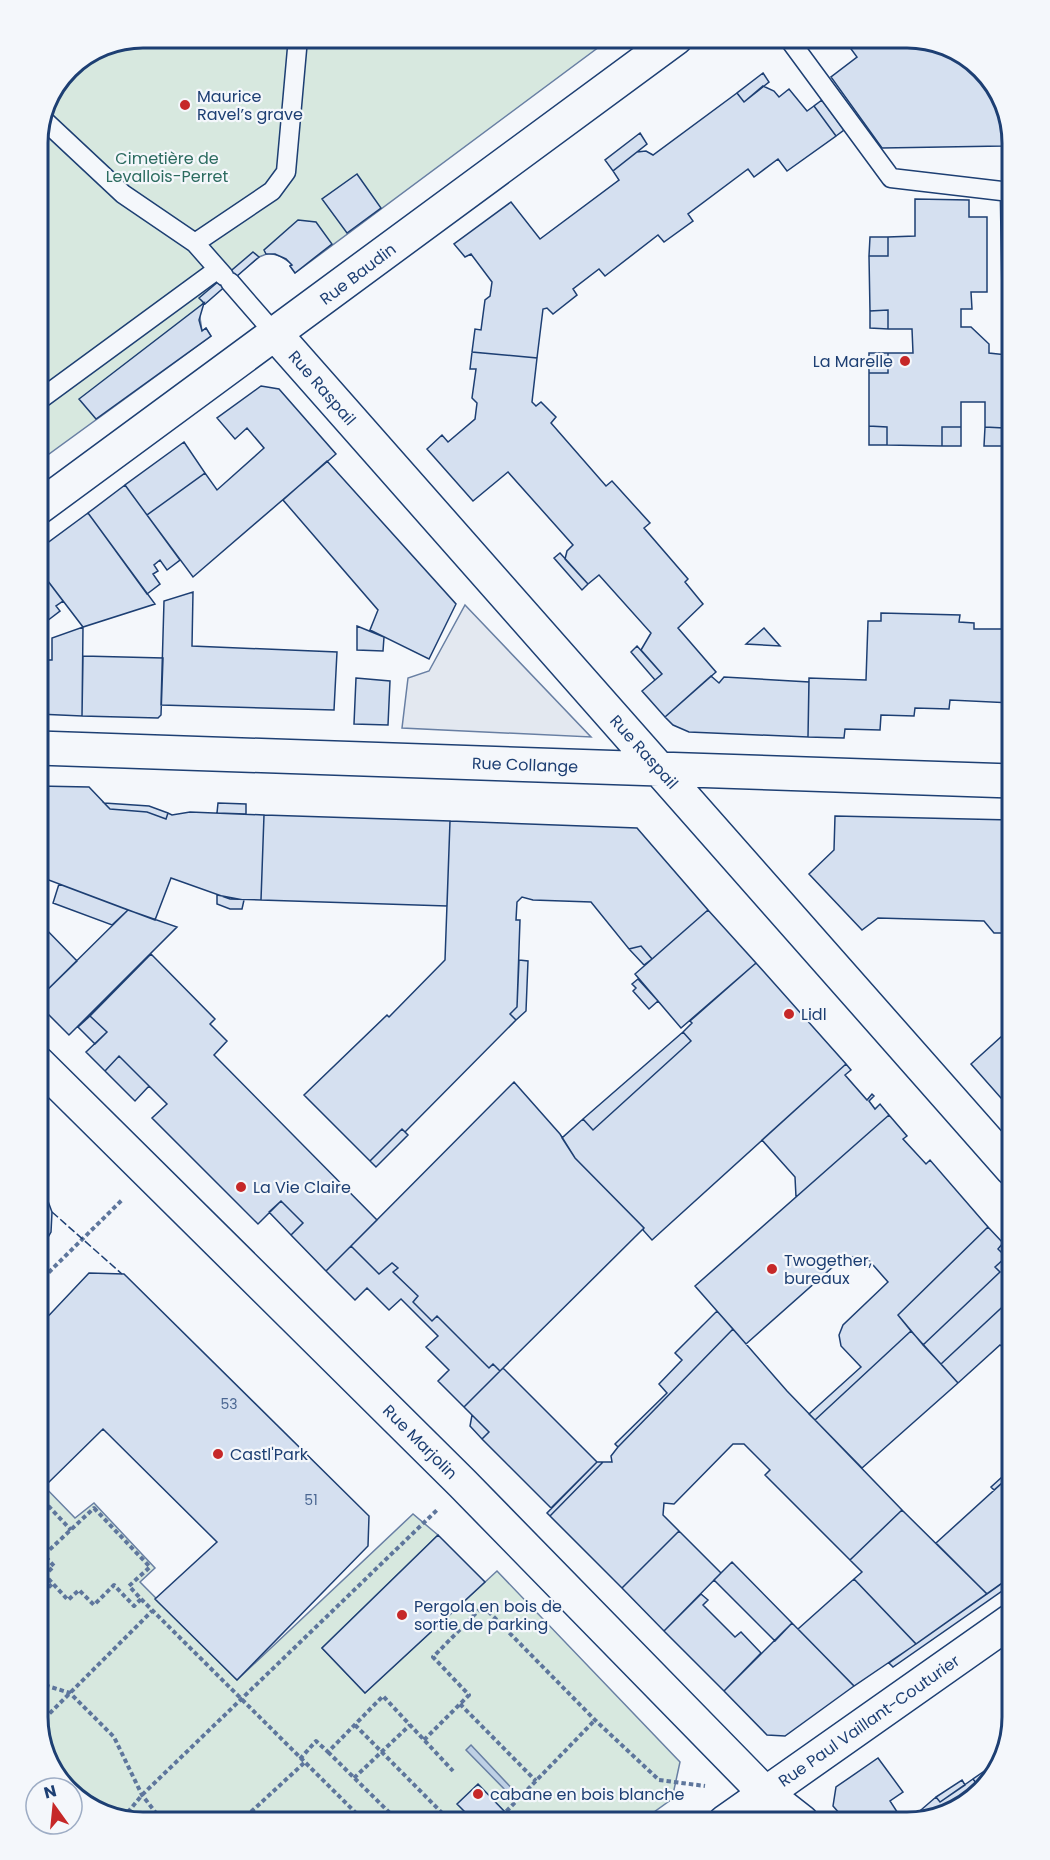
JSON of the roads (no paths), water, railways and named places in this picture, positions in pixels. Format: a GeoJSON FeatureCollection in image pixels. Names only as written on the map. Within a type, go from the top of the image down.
{"type":"FeatureCollection","features":[{"type":"Feature","properties":{"kind":"street","name":"Rue Baudin"},"geometry":{"type":"LineString","coordinates":[[48,501],[276,335],[663,48]]}},
{"type":"Feature","properties":{"kind":"street","name":"Rue Raspail"},"geometry":{"type":"LineString","coordinates":[[276,335],[1002,1158]]}},
{"type":"Feature","properties":{"kind":"street","name":"Rue Collange"},"geometry":{"type":"LineString","coordinates":[[48,748],[1002,781]]}},
{"type":"Feature","properties":{"kind":"street","name":"Rue Marjolin"},"geometry":{"type":"LineString","coordinates":[[48,1073],[462,1483],[765,1793],[789,1812]]}},
{"type":"Feature","properties":{"kind":"street","name":"Rue Paul Vaillant-Couturier"},"geometry":{"type":"LineString","coordinates":[[739,1812],[1002,1627]]}},
{"type":"Feature","properties":{"kind":"lane"},"geometry":{"type":"LineString","coordinates":[[195,243],[272,191],[286,172],[297,48]]}},
{"type":"Feature","properties":{"kind":"lane"},"geometry":{"type":"LineString","coordinates":[[795,48],[891,178],[1002,191]]}},
{"type":"Feature","properties":{"kind":"lane"},"geometry":{"type":"LineString","coordinates":[[50,126],[123,194],[195,243],[276,335]]}},
{"type":"Feature","properties":{"kind":"lane"},"geometry":{"type":"LineString","coordinates":[[48,393],[224,276]]}},
{"type":"Feature","properties":{"kind":"water"},"geometry":{"type":"Polygon","coordinates":[[[471,1745],[519,1796],[514,1799],[466,1750],[471,1745]]]}},
{"type":"Feature","properties":{"kind":"place","name":"Maurice Ravel’s grave"},"geometry":{"type":"Point","coordinates":[185,105]}},
{"type":"Feature","properties":{"kind":"place","name":"La Marelle"},"geometry":{"type":"Point","coordinates":[905,361]}},
{"type":"Feature","properties":{"kind":"place","name":"Lidl"},"geometry":{"type":"Point","coordinates":[789,1014]}},
{"type":"Feature","properties":{"kind":"place","name":"La Vie Claire"},"geometry":{"type":"Point","coordinates":[241,1187]}},
{"type":"Feature","properties":{"kind":"place","name":"Twogether, bureaux"},"geometry":{"type":"Point","coordinates":[772,1269]}},
{"type":"Feature","properties":{"kind":"place","name":"Castl'Park"},"geometry":{"type":"Point","coordinates":[218,1454]}},
{"type":"Feature","properties":{"kind":"place","name":"Pergola en bois de sortie de parking"},"geometry":{"type":"Point","coordinates":[402,1615]}},
{"type":"Feature","properties":{"kind":"place","name":"cabane en bois blanche"},"geometry":{"type":"Point","coordinates":[478,1794]}},
{"type":"Feature","properties":{"kind":"park label","name":"Cimetière de Levallois-Perret"},"geometry":{"type":"Point","coordinates":[167,167]}}]}
